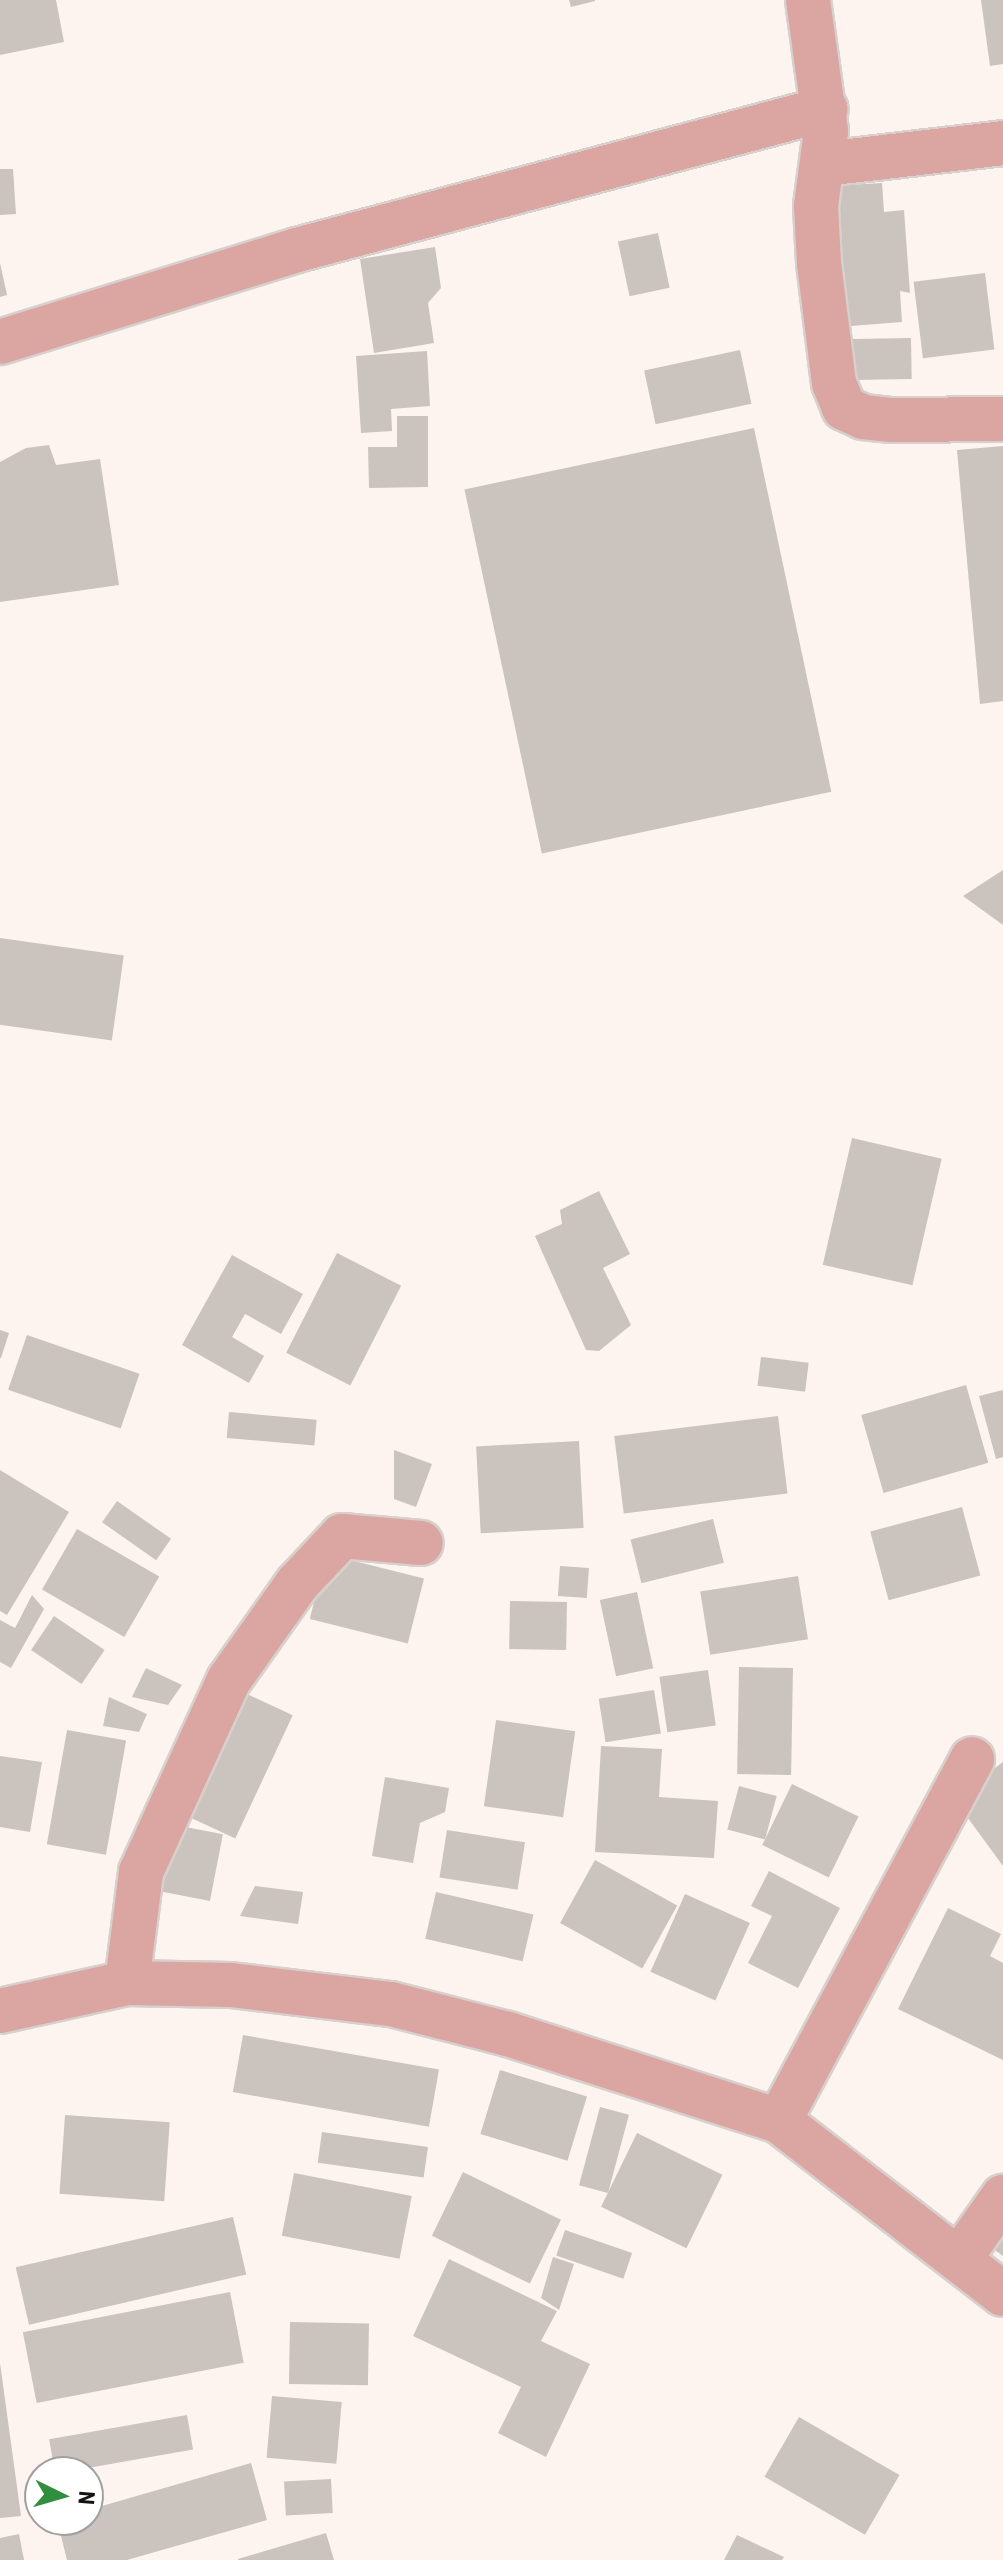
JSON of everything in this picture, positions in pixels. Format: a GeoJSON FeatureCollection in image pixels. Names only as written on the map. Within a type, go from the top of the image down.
{"type":"FeatureCollection","features":[{"type":"Feature","properties":{"kind":"street"},"geometry":{"type":"LineString","coordinates":[[808,0],[825,109],[825,164],[816,206],[819,263],[834,383],[844,408],[863,417],[892,420],[1003,419]]}},
{"type":"Feature","properties":{"kind":"street"},"geometry":{"type":"LineString","coordinates":[[0,342],[297,250],[825,109]]}},
{"type":"Feature","properties":{"kind":"street"},"geometry":{"type":"LineString","coordinates":[[825,164],[1003,143]]}},
{"type":"Feature","properties":{"kind":"street"},"geometry":{"type":"LineString","coordinates":[[127,1983],[141,1872],[229,1680],[297,1584],[342,1536],[421,1543]]}},
{"type":"Feature","properties":{"kind":"street"},"geometry":{"type":"LineString","coordinates":[[779,2121],[972,1759]]}},
{"type":"Feature","properties":{"kind":"street"},"geometry":{"type":"LineString","coordinates":[[0,2011],[127,1983],[231,1985],[391,2004],[531,2040],[779,2121],[1003,2294]]}},
{"type":"Feature","properties":{"kind":"street"},"geometry":{"type":"LineString","coordinates":[[960,2258],[1003,2197]]}},
{"type":"Feature","properties":{"kind":"building"},"geometry":{"type":"Polygon","coordinates":[[[0,0],[56,0],[64,42],[0,55],[0,0]]]}},
{"type":"Feature","properties":{"kind":"building"},"geometry":{"type":"Polygon","coordinates":[[[569,0],[595,0],[595,1],[571,7],[569,0]]]}},
{"type":"Feature","properties":{"kind":"building"},"geometry":{"type":"Polygon","coordinates":[[[981,0],[1003,0],[1003,64],[990,66],[981,0]]]}},
{"type":"Feature","properties":{"kind":"building"},"geometry":{"type":"Polygon","coordinates":[[[0,169],[13,169],[16,214],[0,215],[0,169]]]}},
{"type":"Feature","properties":{"kind":"building"},"geometry":{"type":"Polygon","coordinates":[[[882,183],[884,212],[904,210],[910,293],[900,291],[902,322],[838,327],[829,186],[882,183]]]}},
{"type":"Feature","properties":{"kind":"building"},"geometry":{"type":"Polygon","coordinates":[[[658,233],[670,288],[630,296],[618,242],[658,233]]]}},
{"type":"Feature","properties":{"kind":"building"},"geometry":{"type":"Polygon","coordinates":[[[435,247],[441,288],[428,303],[434,343],[374,353],[360,259],[435,247]]]}},
{"type":"Feature","properties":{"kind":"building"},"geometry":{"type":"Polygon","coordinates":[[[0,263],[7,295],[0,297],[0,263]]]}},
{"type":"Feature","properties":{"kind":"building"},"geometry":{"type":"Polygon","coordinates":[[[985,273],[994,349],[923,358],[914,282],[985,273]]]}},
{"type":"Feature","properties":{"kind":"building"},"geometry":{"type":"Polygon","coordinates":[[[911,338],[912,379],[839,380],[838,339],[911,338]]]}},
{"type":"Feature","properties":{"kind":"building"},"geometry":{"type":"Polygon","coordinates":[[[740,350],[751,404],[656,424],[644,370],[740,350]]]}},
{"type":"Feature","properties":{"kind":"building"},"geometry":{"type":"Polygon","coordinates":[[[427,351],[430,406],[391,409],[392,431],[361,433],[356,356],[427,351]]]}},
{"type":"Feature","properties":{"kind":"building"},"geometry":{"type":"Polygon","coordinates":[[[397,416],[428,416],[428,487],[369,488],[368,447],[397,447],[397,416]]]}},
{"type":"Feature","properties":{"kind":"building"},"geometry":{"type":"Polygon","coordinates":[[[754,428],[831,792],[542,853],[464,490],[754,428]]]}},
{"type":"Feature","properties":{"kind":"building"},"geometry":{"type":"Polygon","coordinates":[[[49,445],[56,465],[100,459],[119,585],[0,602],[0,462],[26,448],[49,445]]]}},
{"type":"Feature","properties":{"kind":"building"},"geometry":{"type":"Polygon","coordinates":[[[1003,446],[1003,701],[980,704],[957,450],[1003,446]]]}},
{"type":"Feature","properties":{"kind":"building"},"geometry":{"type":"Polygon","coordinates":[[[1003,870],[1003,925],[963,896],[1003,870]]]}},
{"type":"Feature","properties":{"kind":"building"},"geometry":{"type":"Polygon","coordinates":[[[0,938],[124,955],[112,1041],[0,1025],[0,938]]]}},
{"type":"Feature","properties":{"kind":"building"},"geometry":{"type":"Polygon","coordinates":[[[852,1138],[942,1159],[912,1285],[823,1265],[852,1138]]]}},
{"type":"Feature","properties":{"kind":"building"},"geometry":{"type":"Polygon","coordinates":[[[599,1191],[630,1254],[603,1268],[631,1325],[599,1351],[586,1350],[535,1236],[562,1224],[560,1210],[599,1191]]]}},
{"type":"Feature","properties":{"kind":"building"},"geometry":{"type":"Polygon","coordinates":[[[337,1253],[401,1286],[350,1385],[286,1353],[337,1253]]]}},
{"type":"Feature","properties":{"kind":"building"},"geometry":{"type":"Polygon","coordinates":[[[232,1255],[303,1294],[281,1334],[245,1314],[232,1337],[264,1356],[249,1383],[182,1345],[232,1255]]]}},
{"type":"Feature","properties":{"kind":"building"},"geometry":{"type":"Polygon","coordinates":[[[0,1330],[9,1333],[1,1358],[0,1358],[0,1330]]]}},
{"type":"Feature","properties":{"kind":"building"},"geometry":{"type":"Polygon","coordinates":[[[27,1335],[140,1374],[121,1429],[8,1390],[27,1335]]]}},
{"type":"Feature","properties":{"kind":"building"},"geometry":{"type":"Polygon","coordinates":[[[761,1357],[809,1363],[805,1392],[757,1386],[761,1357]]]}},
{"type":"Feature","properties":{"kind":"building"},"geometry":{"type":"Polygon","coordinates":[[[966,1385],[988,1463],[884,1493],[861,1415],[966,1385]]]}},
{"type":"Feature","properties":{"kind":"building"},"geometry":{"type":"Polygon","coordinates":[[[1003,1390],[1003,1457],[996,1459],[979,1396],[1003,1390]]]}},
{"type":"Feature","properties":{"kind":"building"},"geometry":{"type":"Polygon","coordinates":[[[229,1412],[317,1420],[314,1446],[227,1438],[229,1412]]]}},
{"type":"Feature","properties":{"kind":"building"},"geometry":{"type":"Polygon","coordinates":[[[778,1416],[788,1493],[624,1514],[614,1436],[778,1416]]]}},
{"type":"Feature","properties":{"kind":"building"},"geometry":{"type":"Polygon","coordinates":[[[579,1441],[584,1528],[481,1533],[476,1446],[579,1441]]]}},
{"type":"Feature","properties":{"kind":"building"},"geometry":{"type":"Polygon","coordinates":[[[394,1450],[432,1464],[416,1507],[394,1499],[394,1450]]]}},
{"type":"Feature","properties":{"kind":"building"},"geometry":{"type":"Polygon","coordinates":[[[0,1470],[69,1512],[7,1615],[0,1611],[0,1470]]]}},
{"type":"Feature","properties":{"kind":"building"},"geometry":{"type":"Polygon","coordinates":[[[117,1501],[171,1539],[156,1560],[102,1522],[117,1501]]]}},
{"type":"Feature","properties":{"kind":"building"},"geometry":{"type":"Polygon","coordinates":[[[962,1507],[980,1576],[889,1600],[870,1532],[962,1507]]]}},
{"type":"Feature","properties":{"kind":"building"},"geometry":{"type":"Polygon","coordinates":[[[713,1519],[724,1563],[641,1583],[631,1540],[713,1519]]]}},
{"type":"Feature","properties":{"kind":"building"},"geometry":{"type":"Polygon","coordinates":[[[77,1529],[159,1576],[124,1637],[42,1590],[77,1529]]]}},
{"type":"Feature","properties":{"kind":"building"},"geometry":{"type":"Polygon","coordinates":[[[326,1554],[424,1578],[408,1643],[310,1619],[326,1554]]]}},
{"type":"Feature","properties":{"kind":"building"},"geometry":{"type":"Polygon","coordinates":[[[560,1566],[589,1568],[587,1598],[558,1596],[560,1566]]]}},
{"type":"Feature","properties":{"kind":"building"},"geometry":{"type":"Polygon","coordinates":[[[798,1576],[808,1639],[710,1655],[700,1591],[798,1576]]]}},
{"type":"Feature","properties":{"kind":"building"},"geometry":{"type":"Polygon","coordinates":[[[637,1592],[653,1668],[616,1676],[600,1600],[637,1592]]]}},
{"type":"Feature","properties":{"kind":"building"},"geometry":{"type":"Polygon","coordinates":[[[32,1595],[44,1609],[11,1668],[0,1662],[0,1620],[15,1628],[32,1595]]]}},
{"type":"Feature","properties":{"kind":"building"},"geometry":{"type":"Polygon","coordinates":[[[510,1601],[567,1602],[566,1650],[509,1649],[510,1601]]]}},
{"type":"Feature","properties":{"kind":"building"},"geometry":{"type":"Polygon","coordinates":[[[54,1616],[105,1650],[82,1684],[31,1650],[54,1616]]]}},
{"type":"Feature","properties":{"kind":"building"},"geometry":{"type":"Polygon","coordinates":[[[739,1667],[793,1668],[791,1775],[737,1774],[739,1667]]]}},
{"type":"Feature","properties":{"kind":"building"},"geometry":{"type":"Polygon","coordinates":[[[146,1668],[182,1685],[168,1705],[132,1697],[146,1668]]]}},
{"type":"Feature","properties":{"kind":"building"},"geometry":{"type":"Polygon","coordinates":[[[708,1670],[716,1725],[667,1732],[659,1677],[708,1670]]]}},
{"type":"Feature","properties":{"kind":"building"},"geometry":{"type":"Polygon","coordinates":[[[232,1687],[293,1715],[235,1839],[175,1810],[232,1687]]]}},
{"type":"Feature","properties":{"kind":"building"},"geometry":{"type":"Polygon","coordinates":[[[654,1690],[661,1733],[606,1742],[599,1699],[654,1690]]]}},
{"type":"Feature","properties":{"kind":"building"},"geometry":{"type":"Polygon","coordinates":[[[109,1697],[147,1714],[139,1732],[103,1726],[109,1697]]]}},
{"type":"Feature","properties":{"kind":"building"},"geometry":{"type":"Polygon","coordinates":[[[496,1720],[575,1731],[563,1817],[484,1806],[496,1720]]]}},
{"type":"Feature","properties":{"kind":"building"},"geometry":{"type":"Polygon","coordinates":[[[67,1730],[126,1740],[106,1855],[47,1844],[67,1730]]]}},
{"type":"Feature","properties":{"kind":"building"},"geometry":{"type":"Polygon","coordinates":[[[601,1746],[662,1749],[659,1797],[718,1801],[714,1858],[595,1852],[601,1746]]]}},
{"type":"Feature","properties":{"kind":"building"},"geometry":{"type":"Polygon","coordinates":[[[0,1756],[42,1762],[30,1832],[0,1827],[0,1756]]]}},
{"type":"Feature","properties":{"kind":"building"},"geometry":{"type":"Polygon","coordinates":[[[1003,1762],[1003,1866],[954,1799],[1003,1762]]]}},
{"type":"Feature","properties":{"kind":"building"},"geometry":{"type":"Polygon","coordinates":[[[385,1777],[449,1788],[445,1812],[420,1823],[413,1863],[372,1856],[385,1777]]]}},
{"type":"Feature","properties":{"kind":"building"},"geometry":{"type":"Polygon","coordinates":[[[792,1784],[859,1816],[829,1878],[762,1845],[792,1784]]]}},
{"type":"Feature","properties":{"kind":"building"},"geometry":{"type":"Polygon","coordinates":[[[739,1786],[777,1796],[765,1840],[727,1829],[739,1786]]]}},
{"type":"Feature","properties":{"kind":"building"},"geometry":{"type":"Polygon","coordinates":[[[165,1823],[223,1834],[210,1901],[152,1890],[165,1823]]]}},
{"type":"Feature","properties":{"kind":"building"},"geometry":{"type":"Polygon","coordinates":[[[447,1830],[525,1842],[518,1890],[439,1877],[447,1830]]]}},
{"type":"Feature","properties":{"kind":"building"},"geometry":{"type":"Polygon","coordinates":[[[595,1860],[677,1906],[642,1969],[560,1923],[595,1860]]]}},
{"type":"Feature","properties":{"kind":"building"},"geometry":{"type":"Polygon","coordinates":[[[769,1871],[840,1908],[798,1988],[748,1963],[772,1916],[751,1906],[769,1871]]]}},
{"type":"Feature","properties":{"kind":"building"},"geometry":{"type":"Polygon","coordinates":[[[255,1886],[303,1892],[298,1924],[240,1916],[255,1886]]]}},
{"type":"Feature","properties":{"kind":"building"},"geometry":{"type":"Polygon","coordinates":[[[436,1892],[533,1914],[523,1961],[425,1939],[436,1892]]]}},
{"type":"Feature","properties":{"kind":"building"},"geometry":{"type":"Polygon","coordinates":[[[685,1894],[750,1923],[715,2001],[650,1972],[685,1894]]]}},
{"type":"Feature","properties":{"kind":"building"},"geometry":{"type":"Polygon","coordinates":[[[948,1908],[1001,1934],[990,1956],[1003,1963],[1003,2060],[898,2009],[948,1908]]]}},
{"type":"Feature","properties":{"kind":"building"},"geometry":{"type":"Polygon","coordinates":[[[243,2035],[439,2070],[429,2127],[233,2092],[243,2035]]]}},
{"type":"Feature","properties":{"kind":"building"},"geometry":{"type":"Polygon","coordinates":[[[500,2070],[587,2097],[567,2161],[480,2134],[500,2070]]]}},
{"type":"Feature","properties":{"kind":"building"},"geometry":{"type":"Polygon","coordinates":[[[600,2107],[629,2115],[608,2193],[579,2185],[600,2107]]]}},
{"type":"Feature","properties":{"kind":"building"},"geometry":{"type":"Polygon","coordinates":[[[65,2115],[170,2122],[164,2201],[59,2194],[65,2115]]]}},
{"type":"Feature","properties":{"kind":"building"},"geometry":{"type":"Polygon","coordinates":[[[322,2132],[428,2147],[424,2178],[318,2163],[322,2132]]]}},
{"type":"Feature","properties":{"kind":"building"},"geometry":{"type":"Polygon","coordinates":[[[637,2133],[722,2175],[686,2248],[601,2207],[637,2133]]]}},
{"type":"Feature","properties":{"kind":"building"},"geometry":{"type":"Polygon","coordinates":[[[463,2172],[561,2220],[530,2284],[432,2236],[463,2172]]]}},
{"type":"Feature","properties":{"kind":"building"},"geometry":{"type":"Polygon","coordinates":[[[294,2173],[412,2196],[400,2259],[282,2236],[294,2173]]]}},
{"type":"Feature","properties":{"kind":"building"},"geometry":{"type":"Polygon","coordinates":[[[233,2217],[246,2274],[29,2325],[16,2267],[233,2217]]]}},
{"type":"Feature","properties":{"kind":"building"},"geometry":{"type":"Polygon","coordinates":[[[1003,2223],[1003,2256],[988,2245],[1003,2223]]]}},
{"type":"Feature","properties":{"kind":"building"},"geometry":{"type":"Polygon","coordinates":[[[565,2230],[632,2253],[623,2279],[556,2256],[565,2230]]]}},
{"type":"Feature","properties":{"kind":"building"},"geometry":{"type":"Polygon","coordinates":[[[553,2257],[574,2264],[559,2310],[541,2298],[553,2257]]]}},
{"type":"Feature","properties":{"kind":"building"},"geometry":{"type":"Polygon","coordinates":[[[449,2259],[557,2311],[541,2341],[590,2364],[546,2457],[498,2433],[521,2387],[413,2336],[449,2259]]]}},
{"type":"Feature","properties":{"kind":"building"},"geometry":{"type":"Polygon","coordinates":[[[230,2292],[244,2363],[37,2403],[23,2332],[230,2292]]]}},
{"type":"Feature","properties":{"kind":"building"},"geometry":{"type":"Polygon","coordinates":[[[290,2322],[369,2323],[368,2385],[289,2384],[290,2322]]]}},
{"type":"Feature","properties":{"kind":"building"},"geometry":{"type":"Polygon","coordinates":[[[0,2363],[21,2516],[0,2518],[0,2363]]]}},
{"type":"Feature","properties":{"kind":"building"},"geometry":{"type":"Polygon","coordinates":[[[272,2396],[342,2402],[336,2464],[267,2458],[272,2396]]]}},
{"type":"Feature","properties":{"kind":"building"},"geometry":{"type":"Polygon","coordinates":[[[187,2415],[193,2449],[104,2465],[104,2456],[52,2456],[49,2439],[187,2415]]]}},
{"type":"Feature","properties":{"kind":"building"},"geometry":{"type":"Polygon","coordinates":[[[799,2417],[899,2475],[865,2535],[764,2477],[799,2417]]]}},
{"type":"Feature","properties":{"kind":"building"},"geometry":{"type":"Polygon","coordinates":[[[251,2463],[267,2520],[127,2560],[67,2560],[61,2536],[104,2536],[104,2505],[251,2463]]]}},
{"type":"Feature","properties":{"kind":"building"},"geometry":{"type":"Polygon","coordinates":[[[331,2479],[333,2513],[286,2515],[284,2481],[331,2479]]]}},
{"type":"Feature","properties":{"kind":"building"},"geometry":{"type":"Polygon","coordinates":[[[326,2533],[334,2560],[238,2560],[238,2559],[326,2533]]]}},
{"type":"Feature","properties":{"kind":"building"},"geometry":{"type":"Polygon","coordinates":[[[19,2534],[24,2560],[0,2560],[0,2538],[19,2534]]]}},
{"type":"Feature","properties":{"kind":"building"},"geometry":{"type":"Polygon","coordinates":[[[737,2535],[784,2557],[782,2560],[724,2560],[737,2535]]]}}]}
